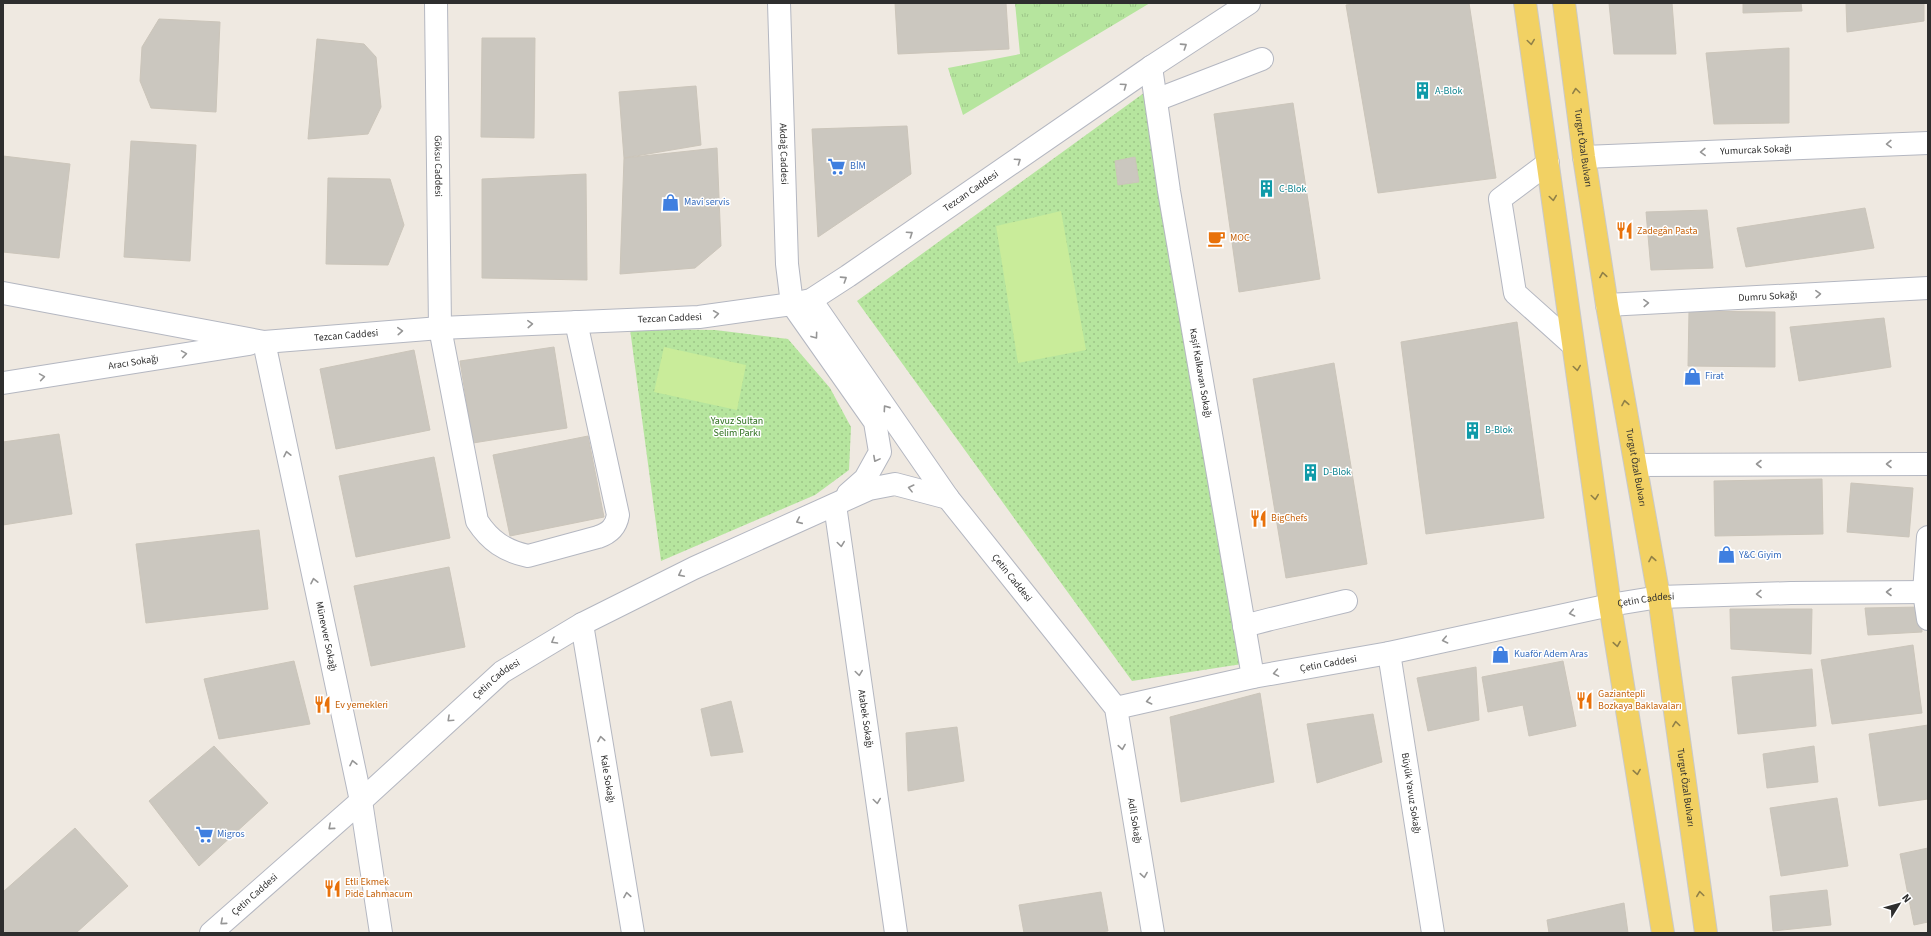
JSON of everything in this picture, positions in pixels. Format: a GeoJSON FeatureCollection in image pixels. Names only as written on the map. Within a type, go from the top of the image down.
{"type":"FeatureCollection","features":[{"type":"Feature","properties":{"kind":"main road"},"geometry":{"type":"LineString","coordinates":[[1525,3],[1610,605],[1663,933]]}},
{"type":"Feature","properties":{"kind":"main road","name":"Turgut Özal Bulvarı"},"geometry":{"type":"LineString","coordinates":[[1564,3],[1584,157],[1659,598],[1706,933]]}},
{"type":"Feature","properties":{"kind":"street","name":"Göksu Caddesi"},"geometry":{"type":"LineString","coordinates":[[436,3],[440,328],[477,521],[484,533],[506,550],[528,556],[606,534],[613,529],[617,522],[618,515],[576,322]]}},
{"type":"Feature","properties":{"kind":"street","name":"Akdağ Caddesi"},"geometry":{"type":"LineString","coordinates":[[779,3],[787,264],[802,302]]}},
{"type":"Feature","properties":{"kind":"street","name":"Tezcan Caddesi"},"geometry":{"type":"LineString","coordinates":[[3,292],[264,342],[440,328],[698,317],[802,302],[970,194],[1151,67],[1249,3]]}},
{"type":"Feature","properties":{"kind":"street"},"geometry":{"type":"LineString","coordinates":[[1156,100],[1262,59]]}},
{"type":"Feature","properties":{"kind":"street","name":"Kaşif Kalkavan Sokağı"},"geometry":{"type":"LineString","coordinates":[[1151,67],[1169,191],[1253,678]]}},
{"type":"Feature","properties":{"kind":"street","name":"Yumurcak Sokağı"},"geometry":{"type":"LineString","coordinates":[[1584,157],[1928,143]]}},
{"type":"Feature","properties":{"kind":"street"},"geometry":{"type":"LineString","coordinates":[[1548,163],[1500,199],[1515,292],[1574,344]]}},
{"type":"Feature","properties":{"kind":"street","name":"Dumru Sokağı"},"geometry":{"type":"LineString","coordinates":[[1608,305],[1928,288]]}},
{"type":"Feature","properties":{"kind":"street"},"geometry":{"type":"LineString","coordinates":[[802,302],[948,498]]}},
{"type":"Feature","properties":{"kind":"street","name":"Çetin Caddesi"},"geometry":{"type":"LineString","coordinates":[[802,302],[875,422],[880,452],[865,479],[835,505]]}},
{"type":"Feature","properties":{"kind":"street","name":"Aracı Sokağı"},"geometry":{"type":"LineString","coordinates":[[3,383],[264,342]]}},
{"type":"Feature","properties":{"kind":"street","name":"Münevver Sokağı"},"geometry":{"type":"LineString","coordinates":[[264,342],[361,801],[381,933]]}},
{"type":"Feature","properties":{"kind":"street"},"geometry":{"type":"LineString","coordinates":[[875,422],[948,498]]}},
{"type":"Feature","properties":{"kind":"street"},"geometry":{"type":"LineString","coordinates":[[1636,465],[1928,464]]}},
{"type":"Feature","properties":{"kind":"street","name":"Çetin Caddesi"},"geometry":{"type":"LineString","coordinates":[[211,933],[361,801],[502,672],[582,624],[694,568],[835,505],[869,488],[895,484],[948,498],[1116,708],[1253,678],[1389,653],[1610,605],[1659,598],[1791,593],[1926,592]]}},
{"type":"Feature","properties":{"kind":"street","name":"Atabek Sokağı"},"geometry":{"type":"LineString","coordinates":[[835,505],[896,933]]}},
{"type":"Feature","properties":{"kind":"street"},"geometry":{"type":"LineString","coordinates":[[1928,537],[1926,592],[1928,619]]}},
{"type":"Feature","properties":{"kind":"street"},"geometry":{"type":"LineString","coordinates":[[1244,626],[1346,601]]}},
{"type":"Feature","properties":{"kind":"street","name":"Kale Sokağı"},"geometry":{"type":"LineString","coordinates":[[582,624],[633,933]]}},
{"type":"Feature","properties":{"kind":"street","name":"Büyük Yavuz Sokağı"},"geometry":{"type":"LineString","coordinates":[[1389,653],[1433,933]]}},
{"type":"Feature","properties":{"kind":"street","name":"Adil Sokağı"},"geometry":{"type":"LineString","coordinates":[[1116,708],[1153,933]]}},
{"type":"Feature","properties":{"kind":"green space"},"geometry":{"type":"Polygon","coordinates":[[[1015,3],[1150,3],[963,115],[948,68],[1020,54],[1015,3]]]}},
{"type":"Feature","properties":{"kind":"green space"},"geometry":{"type":"Polygon","coordinates":[[[1148,90],[1242,664],[1132,681],[857,301],[1148,90]]]}},
{"type":"Feature","properties":{"kind":"green space"},"geometry":{"type":"Polygon","coordinates":[[[1061,211],[1086,350],[1018,363],[996,226],[1061,211]]]}},
{"type":"Feature","properties":{"kind":"green space","name":"Yavuz Sultan Selim Parkı"},"geometry":{"type":"Polygon","coordinates":[[[630,329],[715,330],[788,339],[830,388],[851,427],[849,470],[815,495],[661,561],[630,329]]]}},
{"type":"Feature","properties":{"kind":"green space"},"geometry":{"type":"Polygon","coordinates":[[[664,347],[746,365],[737,410],[654,392],[664,347]]]}},
{"type":"Feature","properties":{"kind":"building"},"geometry":{"type":"Polygon","coordinates":[[[895,3],[1006,3],[1009,49],[898,54],[895,3]]]}},
{"type":"Feature","properties":{"kind":"building","name":"A-Blok"},"geometry":{"type":"Polygon","coordinates":[[[1360,3],[1469,3],[1496,178],[1378,193],[1346,5],[1360,3]]]}},
{"type":"Feature","properties":{"kind":"building"},"geometry":{"type":"Polygon","coordinates":[[[1609,3],[1672,3],[1676,54],[1614,54],[1609,3]]]}},
{"type":"Feature","properties":{"kind":"building"},"geometry":{"type":"Polygon","coordinates":[[[1743,3],[1801,3],[1802,11],[1743,13],[1743,3]]]}},
{"type":"Feature","properties":{"kind":"building"},"geometry":{"type":"Polygon","coordinates":[[[1846,3],[1924,3],[1924,21],[1847,32],[1846,3]]]}},
{"type":"Feature","properties":{"kind":"building"},"geometry":{"type":"Polygon","coordinates":[[[159,19],[220,22],[216,112],[151,108],[140,81],[142,47],[159,19]]]}},
{"type":"Feature","properties":{"kind":"building"},"geometry":{"type":"Polygon","coordinates":[[[482,38],[535,38],[534,138],[481,137],[482,38]]]}},
{"type":"Feature","properties":{"kind":"building"},"geometry":{"type":"Polygon","coordinates":[[[317,39],[364,44],[376,57],[381,107],[368,134],[308,139],[317,39]]]}},
{"type":"Feature","properties":{"kind":"building"},"geometry":{"type":"Polygon","coordinates":[[[1789,48],[1789,123],[1714,124],[1706,53],[1789,48]]]}},
{"type":"Feature","properties":{"kind":"building"},"geometry":{"type":"Polygon","coordinates":[[[696,86],[701,145],[624,158],[619,92],[696,86]]]}},
{"type":"Feature","properties":{"kind":"building","name":"C-Blok"},"geometry":{"type":"Polygon","coordinates":[[[1293,103],[1320,279],[1239,292],[1214,114],[1293,103]]]}},
{"type":"Feature","properties":{"kind":"building"},"geometry":{"type":"Polygon","coordinates":[[[907,126],[911,174],[818,237],[812,129],[907,126]]]}},
{"type":"Feature","properties":{"kind":"building"},"geometry":{"type":"Polygon","coordinates":[[[131,141],[196,145],[190,261],[124,257],[131,141]]]}},
{"type":"Feature","properties":{"kind":"building","name":"Mavi servis"},"geometry":{"type":"Polygon","coordinates":[[[717,148],[721,246],[695,268],[620,274],[624,158],[717,148]]]}},
{"type":"Feature","properties":{"kind":"building"},"geometry":{"type":"Polygon","coordinates":[[[3,156],[70,164],[59,258],[3,252],[3,156]]]}},
{"type":"Feature","properties":{"kind":"building"},"geometry":{"type":"Polygon","coordinates":[[[1135,157],[1139,182],[1118,185],[1115,161],[1135,157]]]}},
{"type":"Feature","properties":{"kind":"building"},"geometry":{"type":"Polygon","coordinates":[[[586,174],[587,280],[482,278],[482,179],[586,174]]]}},
{"type":"Feature","properties":{"kind":"building"},"geometry":{"type":"Polygon","coordinates":[[[328,178],[390,179],[404,225],[388,265],[326,264],[328,178]]]}},
{"type":"Feature","properties":{"kind":"building"},"geometry":{"type":"Polygon","coordinates":[[[1865,208],[1874,248],[1746,267],[1737,228],[1865,208]]]}},
{"type":"Feature","properties":{"kind":"building"},"geometry":{"type":"Polygon","coordinates":[[[1707,210],[1713,268],[1651,270],[1646,212],[1707,210]]]}},
{"type":"Feature","properties":{"kind":"building"},"geometry":{"type":"Polygon","coordinates":[[[1689,311],[1775,312],[1775,367],[1688,366],[1689,311]]]}},
{"type":"Feature","properties":{"kind":"building"},"geometry":{"type":"Polygon","coordinates":[[[1884,318],[1891,367],[1799,381],[1790,327],[1884,318]]]}},
{"type":"Feature","properties":{"kind":"building","name":"B-Blok"},"geometry":{"type":"Polygon","coordinates":[[[1517,322],[1544,518],[1426,534],[1401,342],[1517,322]]]}},
{"type":"Feature","properties":{"kind":"building"},"geometry":{"type":"Polygon","coordinates":[[[554,347],[567,428],[473,443],[460,361],[554,347]]]}},
{"type":"Feature","properties":{"kind":"building"},"geometry":{"type":"Polygon","coordinates":[[[414,350],[430,430],[336,449],[320,369],[414,350]]]}},
{"type":"Feature","properties":{"kind":"building","name":"D-Blok"},"geometry":{"type":"Polygon","coordinates":[[[1334,363],[1367,564],[1286,578],[1253,379],[1334,363]]]}},
{"type":"Feature","properties":{"kind":"building"},"geometry":{"type":"Polygon","coordinates":[[[59,434],[72,514],[3,525],[3,442],[59,434]]]}},
{"type":"Feature","properties":{"kind":"building"},"geometry":{"type":"Polygon","coordinates":[[[588,436],[604,517],[510,536],[493,455],[588,436]]]}},
{"type":"Feature","properties":{"kind":"building"},"geometry":{"type":"Polygon","coordinates":[[[434,457],[450,538],[356,557],[339,476],[434,457]]]}},
{"type":"Feature","properties":{"kind":"building"},"geometry":{"type":"Polygon","coordinates":[[[1822,479],[1823,534],[1715,536],[1714,481],[1822,479]]]}},
{"type":"Feature","properties":{"kind":"building"},"geometry":{"type":"Polygon","coordinates":[[[1851,483],[1913,488],[1909,537],[1847,532],[1851,483]]]}},
{"type":"Feature","properties":{"kind":"building"},"geometry":{"type":"Polygon","coordinates":[[[259,530],[268,609],[146,623],[136,544],[259,530]]]}},
{"type":"Feature","properties":{"kind":"building"},"geometry":{"type":"Polygon","coordinates":[[[449,567],[465,647],[371,666],[354,586],[449,567]]]}},
{"type":"Feature","properties":{"kind":"building"},"geometry":{"type":"Polygon","coordinates":[[[1921,607],[1922,632],[1868,635],[1865,608],[1921,607]]]}},
{"type":"Feature","properties":{"kind":"building"},"geometry":{"type":"Polygon","coordinates":[[[1730,609],[1812,609],[1811,654],[1731,649],[1730,609]]]}},
{"type":"Feature","properties":{"kind":"building"},"geometry":{"type":"Polygon","coordinates":[[[1913,645],[1922,713],[1832,724],[1821,660],[1913,645]]]}},
{"type":"Feature","properties":{"kind":"building"},"geometry":{"type":"Polygon","coordinates":[[[294,661],[310,724],[219,739],[204,679],[294,661]]]}},
{"type":"Feature","properties":{"kind":"building"},"geometry":{"type":"Polygon","coordinates":[[[1563,661],[1576,726],[1529,736],[1523,705],[1488,712],[1482,677],[1563,661]]]}},
{"type":"Feature","properties":{"kind":"building"},"geometry":{"type":"Polygon","coordinates":[[[1476,667],[1479,720],[1428,731],[1417,678],[1476,667]]]}},
{"type":"Feature","properties":{"kind":"building"},"geometry":{"type":"Polygon","coordinates":[[[1812,669],[1816,726],[1738,734],[1732,677],[1812,669]]]}},
{"type":"Feature","properties":{"kind":"building"},"geometry":{"type":"Polygon","coordinates":[[[1260,693],[1274,782],[1181,802],[1170,717],[1260,693]]]}},
{"type":"Feature","properties":{"kind":"building"},"geometry":{"type":"Polygon","coordinates":[[[731,701],[743,752],[711,756],[701,709],[731,701]]]}},
{"type":"Feature","properties":{"kind":"building"},"geometry":{"type":"Polygon","coordinates":[[[1373,714],[1382,762],[1317,783],[1307,724],[1373,714]]]}},
{"type":"Feature","properties":{"kind":"building"},"geometry":{"type":"Polygon","coordinates":[[[1928,725],[1928,799],[1879,806],[1869,734],[1928,725]]]}},
{"type":"Feature","properties":{"kind":"building"},"geometry":{"type":"Polygon","coordinates":[[[957,727],[964,781],[908,791],[906,733],[957,727]]]}},
{"type":"Feature","properties":{"kind":"building","name":"Migros"},"geometry":{"type":"Polygon","coordinates":[[[214,746],[268,803],[199,866],[149,801],[214,746]]]}},
{"type":"Feature","properties":{"kind":"building"},"geometry":{"type":"Polygon","coordinates":[[[1814,746],[1818,782],[1767,788],[1763,754],[1814,746]]]}},
{"type":"Feature","properties":{"kind":"building"},"geometry":{"type":"Polygon","coordinates":[[[1837,798],[1848,866],[1781,876],[1770,808],[1837,798]]]}},
{"type":"Feature","properties":{"kind":"building"},"geometry":{"type":"Polygon","coordinates":[[[75,828],[128,886],[76,933],[3,933],[3,892],[75,828]]]}},
{"type":"Feature","properties":{"kind":"building"},"geometry":{"type":"Polygon","coordinates":[[[1928,848],[1928,922],[1914,925],[1900,854],[1928,848]]]}},
{"type":"Feature","properties":{"kind":"building"},"geometry":{"type":"Polygon","coordinates":[[[1827,890],[1831,925],[1773,931],[1770,896],[1827,890]]]}},
{"type":"Feature","properties":{"kind":"building"},"geometry":{"type":"Polygon","coordinates":[[[1101,892],[1108,931],[1093,933],[1024,933],[1019,905],[1101,892]]]}},
{"type":"Feature","properties":{"kind":"building"},"geometry":{"type":"Polygon","coordinates":[[[1624,903],[1628,933],[1549,933],[1547,920],[1624,903]]]}},
{"type":"Feature","properties":{"kind":"place","name":"A-Blok"},"geometry":{"type":"Point","coordinates":[1422,91]}},
{"type":"Feature","properties":{"kind":"place","name":"BİM"},"geometry":{"type":"Point","coordinates":[837,166]}},
{"type":"Feature","properties":{"kind":"place","name":"C-Blok"},"geometry":{"type":"Point","coordinates":[1266,189]}},
{"type":"Feature","properties":{"kind":"place","name":"Mavi servis"},"geometry":{"type":"Point","coordinates":[671,202]}},
{"type":"Feature","properties":{"kind":"place","name":"Zadegân Pasta"},"geometry":{"type":"Point","coordinates":[1624,231]}},
{"type":"Feature","properties":{"kind":"place","name":"MOC"},"geometry":{"type":"Point","coordinates":[1217,238]}},
{"type":"Feature","properties":{"kind":"place","name":"Firat"},"geometry":{"type":"Point","coordinates":[1692,376]}},
{"type":"Feature","properties":{"kind":"place","name":"B-Blok"},"geometry":{"type":"Point","coordinates":[1472,430]}},
{"type":"Feature","properties":{"kind":"place","name":"D-Blok"},"geometry":{"type":"Point","coordinates":[1310,472]}},
{"type":"Feature","properties":{"kind":"place","name":"BigChefs"},"geometry":{"type":"Point","coordinates":[1258,518]}},
{"type":"Feature","properties":{"kind":"place","name":"Y&C Giyim"},"geometry":{"type":"Point","coordinates":[1726,555]}},
{"type":"Feature","properties":{"kind":"place","name":"Kuaför Adem Aras"},"geometry":{"type":"Point","coordinates":[1501,654]}},
{"type":"Feature","properties":{"kind":"place","name":"Gaziantepli Bozkaya Baklavaları"},"geometry":{"type":"Point","coordinates":[1585,700]}},
{"type":"Feature","properties":{"kind":"place","name":"Ev yemekleri"},"geometry":{"type":"Point","coordinates":[322,705]}},
{"type":"Feature","properties":{"kind":"place","name":"Migros"},"geometry":{"type":"Point","coordinates":[204,834]}},
{"type":"Feature","properties":{"kind":"place","name":"Etli Ekmek Pide Lahmacum"},"geometry":{"type":"Point","coordinates":[332,888]}}]}
